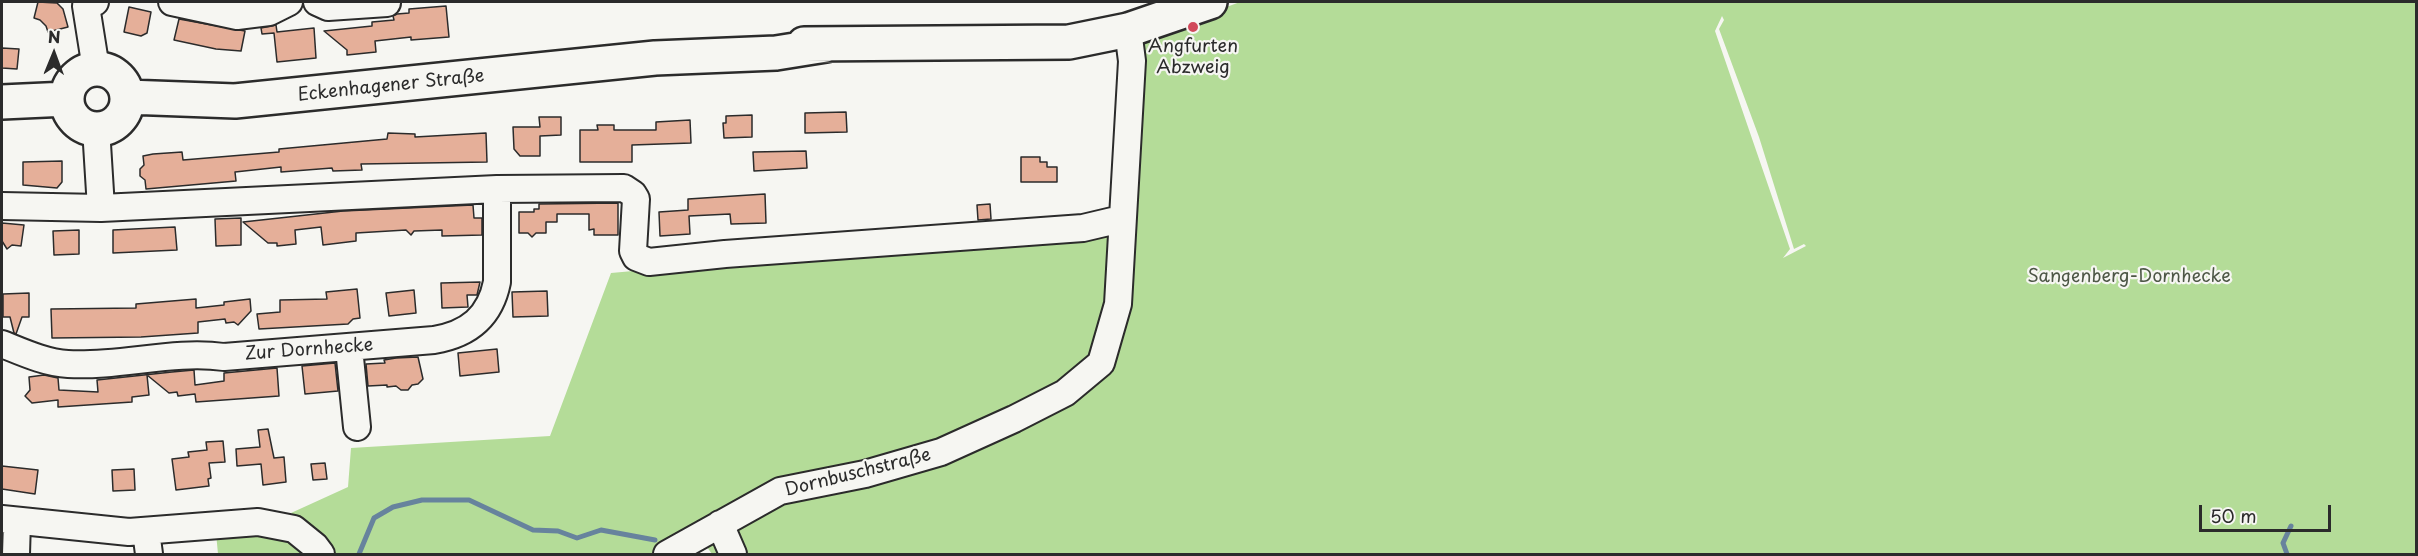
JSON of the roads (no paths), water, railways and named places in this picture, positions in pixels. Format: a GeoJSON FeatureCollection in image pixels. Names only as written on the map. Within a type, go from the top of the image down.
{"type":"FeatureCollection","features":[{"type":"Feature","properties":{"kind":"main road","name":"Eckenhagener Straße"},"geometry":{"type":"LineString","coordinates":[[127,97],[235,101],[655,58],[709,42],[733,38],[826,45],[1069,42],[1128,30],[1210,2]]}},
{"type":"Feature","properties":{"kind":"main road"},"geometry":{"type":"LineString","coordinates":[[96,69],[104,70],[117,77],[127,97],[125,109],[118,119],[108,126],[96,128],[84,125],[74,117],[67,99],[73,80],[83,72],[96,69]]}},
{"type":"Feature","properties":{"kind":"main road"},"geometry":{"type":"LineString","coordinates":[[2,102],[67,99]]}},
{"type":"Feature","properties":{"kind":"street"},"geometry":{"type":"LineString","coordinates":[[172,2],[237,16],[269,12],[289,2]]}},
{"type":"Feature","properties":{"kind":"street"},"geometry":{"type":"LineString","coordinates":[[317,2],[328,7],[387,3]]}},
{"type":"Feature","properties":{"kind":"street"},"geometry":{"type":"LineString","coordinates":[[87,3],[96,69]]}},
{"type":"Feature","properties":{"kind":"street","name":"Dornbuschstraße"},"geometry":{"type":"LineString","coordinates":[[667,555],[780,491],[865,474],[941,452],[1065,393],[1101,363],[1118,304],[1121,219],[1132,61],[1128,30]]}},
{"type":"Feature","properties":{"kind":"street"},"geometry":{"type":"LineString","coordinates":[[96,128],[101,208]]}},
{"type":"Feature","properties":{"kind":"street"},"geometry":{"type":"LineString","coordinates":[[2,206],[101,208],[497,189],[617,188],[628,190],[636,199],[633,251],[636,257],[649,262],[1083,228],[1121,219]]}},
{"type":"Feature","properties":{"kind":"street","name":"Zur Dornhecke"},"geometry":{"type":"LineString","coordinates":[[2,344],[34,356],[66,364],[190,356],[224,357],[443,339],[464,331],[485,313],[495,294],[497,189]]}},
{"type":"Feature","properties":{"kind":"street"},"geometry":{"type":"LineString","coordinates":[[349,348],[357,427]]}},
{"type":"Feature","properties":{"kind":"street"},"geometry":{"type":"LineString","coordinates":[[16,555],[9,520],[129,532],[147,543],[258,522],[294,529],[315,546],[321,555]]}},
{"type":"Feature","properties":{"kind":"street"},"geometry":{"type":"LineString","coordinates":[[720,524],[733,555]]}},
{"type":"Feature","properties":{"kind":"waterway"},"geometry":{"type":"LineString","coordinates":[[359,554],[374,518],[393,507],[422,500],[469,500],[533,530],[558,531],[577,538],[601,530],[655,540]]}},
{"type":"Feature","properties":{"kind":"waterway"},"geometry":{"type":"LineString","coordinates":[[2287,554],[2283,543],[2291,526]]}},
{"type":"Feature","properties":{"kind":"place","name":"Angfurten Abzweig"},"geometry":{"type":"Point","coordinates":[1193,27]}},
{"type":"Feature","properties":{"kind":"park label","name":"Sangenberg-Dornhecke"},"geometry":{"type":"Point","coordinates":[2129,277]}}]}
